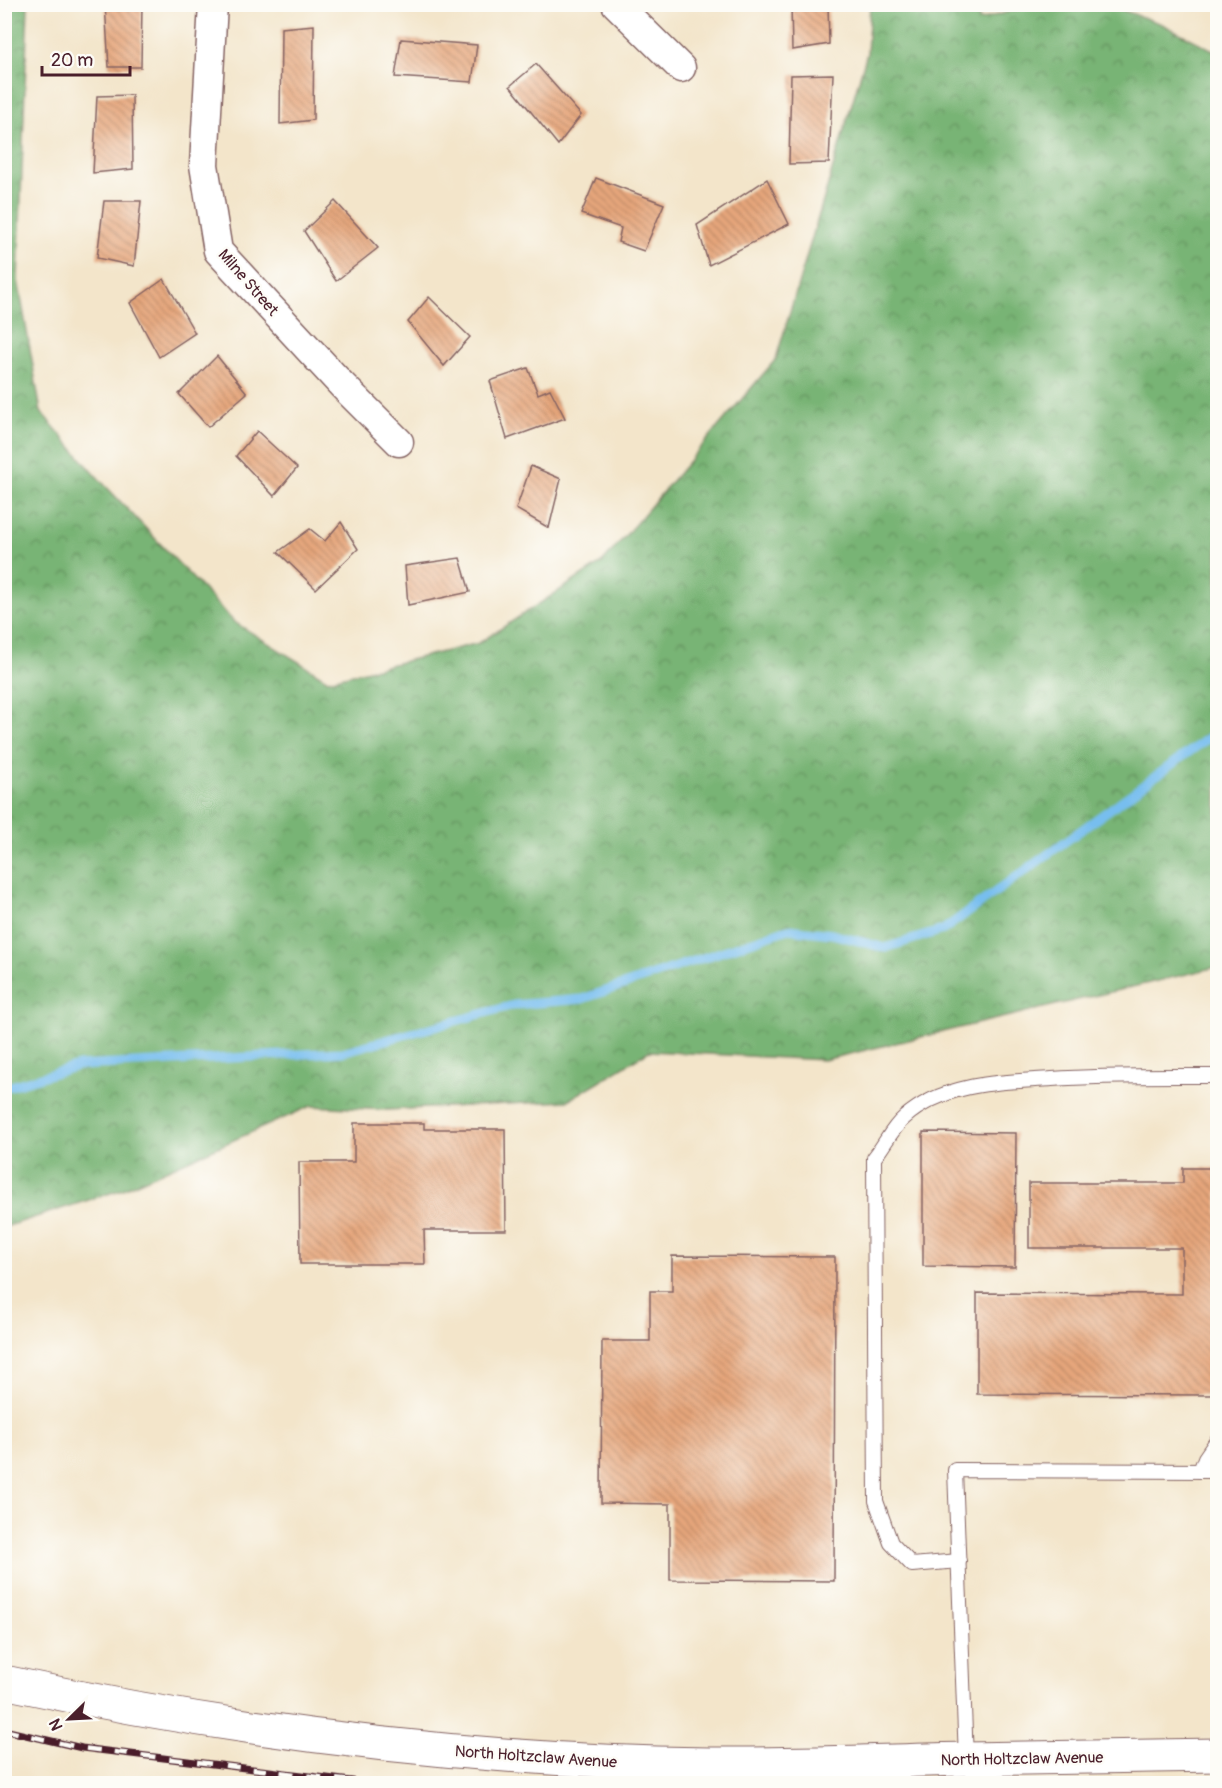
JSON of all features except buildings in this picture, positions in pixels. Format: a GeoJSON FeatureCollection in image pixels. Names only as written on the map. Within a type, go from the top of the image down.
{"type":"FeatureCollection","features":[{"type":"Feature","properties":{"kind":"main road","name":"North Holtzclaw Avenue"},"geometry":{"type":"LineString","coordinates":[[4,1682],[196,1719],[323,1737],[579,1760],[709,1764],[837,1764],[966,1759],[1218,1755]]}},
{"type":"Feature","properties":{"kind":"street","name":"Milne Street"},"geometry":{"type":"LineString","coordinates":[[213,4],[204,165],[218,251],[342,385],[399,442]]}},
{"type":"Feature","properties":{"kind":"street"},"geometry":{"type":"LineString","coordinates":[[616,4],[681,68]]}},
{"type":"Feature","properties":{"kind":"lane"},"geometry":{"type":"LineString","coordinates":[[958,1561],[912,1564],[891,1543],[876,1501],[874,1158],[904,1118],[927,1103],[956,1090],[985,1083],[1102,1076],[1218,1076]]}},
{"type":"Feature","properties":{"kind":"lane"},"geometry":{"type":"LineString","coordinates":[[1200,1471],[1205,1458],[1218,1439]]}},
{"type":"Feature","properties":{"kind":"lane"},"geometry":{"type":"LineString","coordinates":[[966,1759],[955,1470],[1218,1471]]}},
{"type":"Feature","properties":{"kind":"green space"},"geometry":{"type":"Polygon","coordinates":[[[5,4],[28,5],[18,280],[41,412],[100,480],[234,622],[328,680],[479,643],[603,562],[776,359],[867,53],[870,5],[973,5],[980,20],[1032,5],[1108,5],[1162,24],[1217,52],[1217,967],[824,1060],[649,1051],[567,1101],[387,1110],[311,1106],[123,1189],[5,1227],[5,4]]]}},
{"type":"Feature","properties":{"kind":"waterway"},"geometry":{"type":"LineString","coordinates":[[4,1088],[78,1066],[342,1052],[514,1005],[582,999],[788,929],[832,934],[885,948],[943,930],[1218,731]]}},
{"type":"Feature","properties":{"kind":"railway"},"geometry":{"type":"LineString","coordinates":[[4,1730],[82,1748],[376,1784]]}}]}
